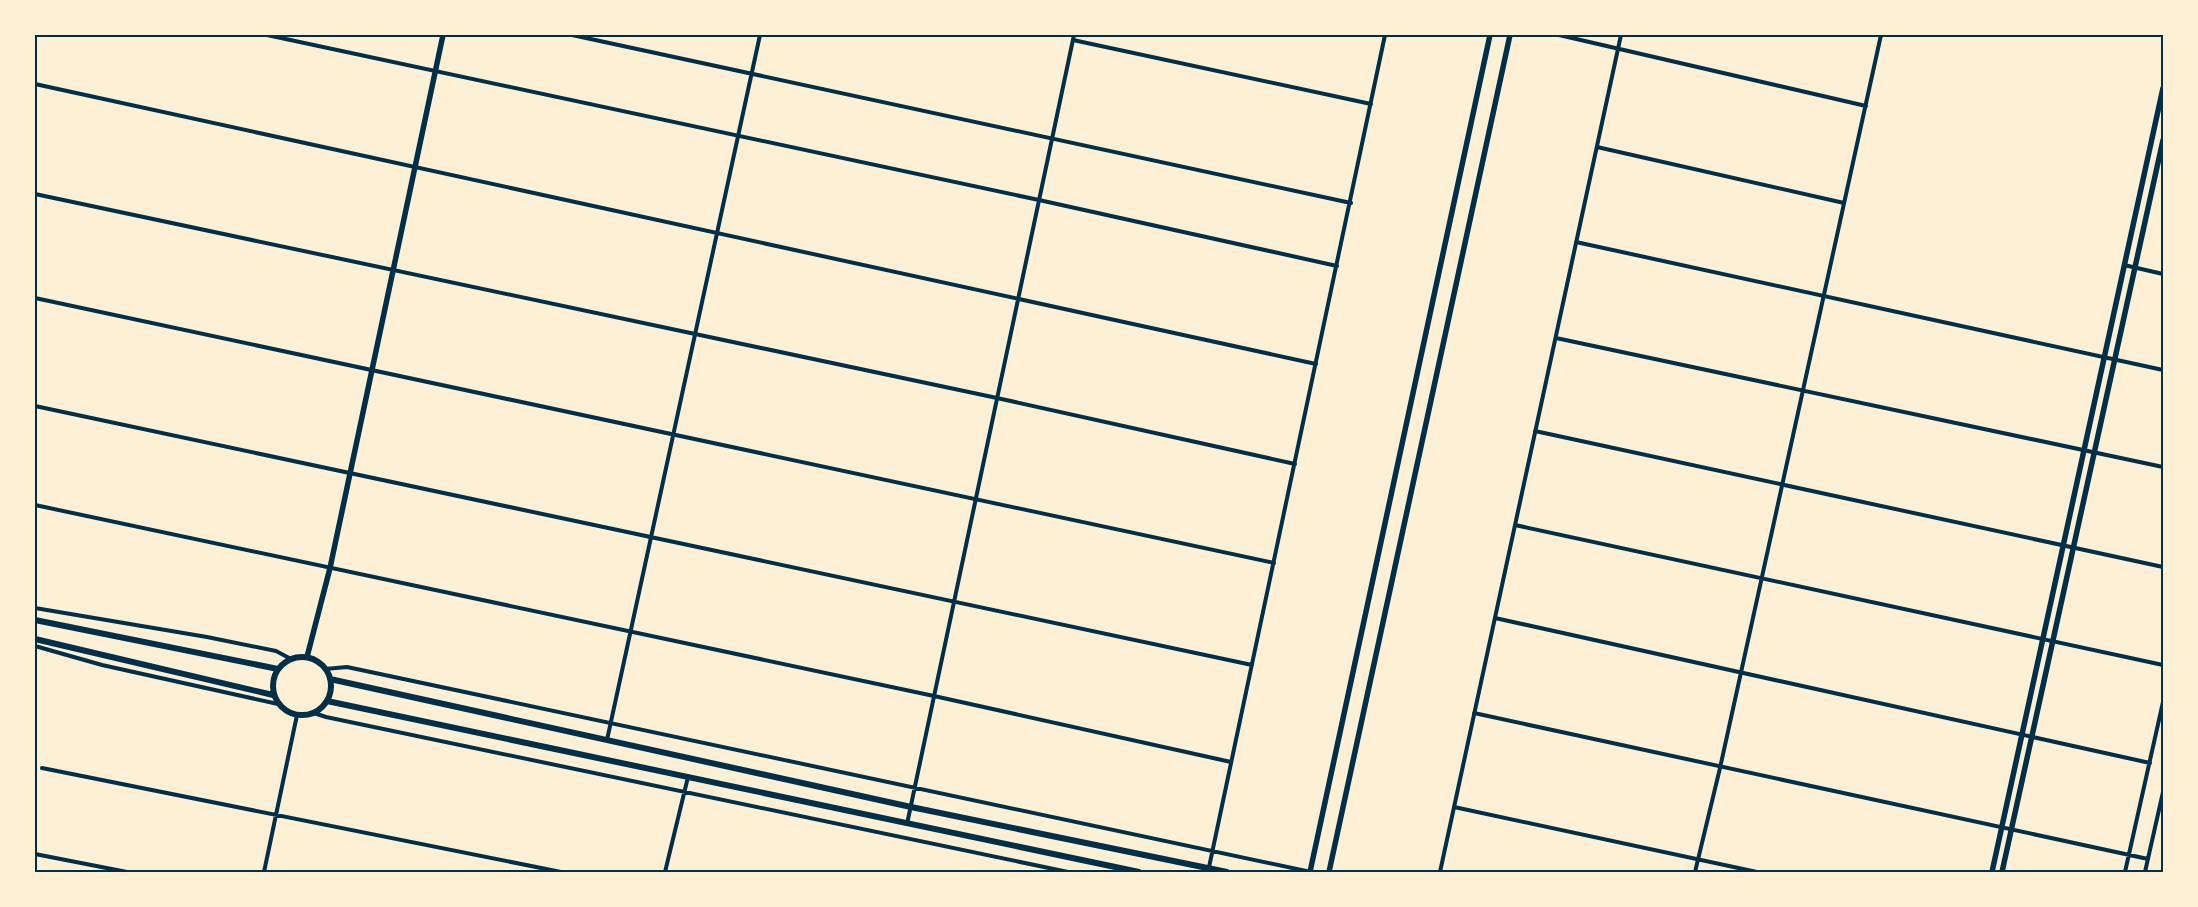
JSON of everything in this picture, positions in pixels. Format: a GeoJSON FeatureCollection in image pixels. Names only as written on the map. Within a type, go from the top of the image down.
{"type":"FeatureCollection","features":[{"type":"Feature","properties":{"kind":"main road"},"geometry":{"type":"LineString","coordinates":[[307,657],[330,568],[443,35]]}},
{"type":"Feature","properties":{"kind":"main road"},"geometry":{"type":"LineString","coordinates":[[1310,872],[1490,35]]}},
{"type":"Feature","properties":{"kind":"main road"},"geometry":{"type":"LineString","coordinates":[[1329,872],[1510,35]]}},
{"type":"Feature","properties":{"kind":"main road"},"geometry":{"type":"LineString","coordinates":[[1992,872],[2106,357],[2163,88]]}},
{"type":"Feature","properties":{"kind":"main road"},"geometry":{"type":"LineString","coordinates":[[2002,872],[2135,268],[2161,162],[2163,140]]}},
{"type":"Feature","properties":{"kind":"main road"},"geometry":{"type":"LineString","coordinates":[[35,620],[278,669]]}},
{"type":"Feature","properties":{"kind":"main road"},"geometry":{"type":"LineString","coordinates":[[35,639],[273,695]]}},
{"type":"Feature","properties":{"kind":"main road"},"geometry":{"type":"LineString","coordinates":[[307,657],[317,661],[325,669],[330,679],[331,690],[327,702],[314,713],[297,715],[287,712],[278,704],[273,695],[272,681],[278,669],[291,659],[307,657]]}},
{"type":"Feature","properties":{"kind":"main road"},"geometry":{"type":"LineString","coordinates":[[330,679],[911,807],[1209,870],[1227,872]]}},
{"type":"Feature","properties":{"kind":"main road"},"geometry":{"type":"LineString","coordinates":[[327,702],[1139,872]]}},
{"type":"Feature","properties":{"kind":"street"},"geometry":{"type":"LineString","coordinates":[[267,35],[1337,266]]}},
{"type":"Feature","properties":{"kind":"street"},"geometry":{"type":"LineString","coordinates":[[572,35],[1351,203]]}},
{"type":"Feature","properties":{"kind":"street"},"geometry":{"type":"LineString","coordinates":[[607,740],[760,35]]}},
{"type":"Feature","properties":{"kind":"street"},"geometry":{"type":"LineString","coordinates":[[1209,870],[1385,35]]}},
{"type":"Feature","properties":{"kind":"street"},"geometry":{"type":"LineString","coordinates":[[1559,35],[1618,47],[1866,106]]}},
{"type":"Feature","properties":{"kind":"street"},"geometry":{"type":"LineString","coordinates":[[1440,872],[1621,35]]}},
{"type":"Feature","properties":{"kind":"street"},"geometry":{"type":"LineString","coordinates":[[1695,872],[1762,579],[1881,35]]}},
{"type":"Feature","properties":{"kind":"street"},"geometry":{"type":"LineString","coordinates":[[907,824],[1073,38],[1371,104]]}},
{"type":"Feature","properties":{"kind":"street"},"geometry":{"type":"LineString","coordinates":[[35,84],[415,170],[717,233],[1316,364]]}},
{"type":"Feature","properties":{"kind":"street"},"geometry":{"type":"LineString","coordinates":[[1597,147],[1844,203]]}},
{"type":"Feature","properties":{"kind":"street"},"geometry":{"type":"LineString","coordinates":[[35,194],[997,398],[1295,464]]}},
{"type":"Feature","properties":{"kind":"street"},"geometry":{"type":"LineString","coordinates":[[1576,242],[2163,370]]}},
{"type":"Feature","properties":{"kind":"street"},"geometry":{"type":"LineString","coordinates":[[2124,266],[2163,274]]}},
{"type":"Feature","properties":{"kind":"street"},"geometry":{"type":"LineString","coordinates":[[35,298],[1274,563]]}},
{"type":"Feature","properties":{"kind":"street"},"geometry":{"type":"LineString","coordinates":[[1556,338],[2094,454],[2163,467]]}},
{"type":"Feature","properties":{"kind":"street"},"geometry":{"type":"LineString","coordinates":[[35,406],[954,600],[1252,665]]}},
{"type":"Feature","properties":{"kind":"street"},"geometry":{"type":"LineString","coordinates":[[1535,431],[2163,567]]}},
{"type":"Feature","properties":{"kind":"street"},"geometry":{"type":"LineString","coordinates":[[35,505],[934,696],[1231,762]]}},
{"type":"Feature","properties":{"kind":"street"},"geometry":{"type":"LineString","coordinates":[[1515,525],[2163,665]]}},
{"type":"Feature","properties":{"kind":"street"},"geometry":{"type":"LineString","coordinates":[[35,608],[207,636],[276,651],[291,659]]}},
{"type":"Feature","properties":{"kind":"street"},"geometry":{"type":"LineString","coordinates":[[1495,618],[2150,762]]}},
{"type":"Feature","properties":{"kind":"street"},"geometry":{"type":"LineString","coordinates":[[35,646],[102,665],[278,704]]}},
{"type":"Feature","properties":{"kind":"street"},"geometry":{"type":"LineString","coordinates":[[325,669],[347,667],[1310,872]]}},
{"type":"Feature","properties":{"kind":"street"},"geometry":{"type":"LineString","coordinates":[[2125,872],[2163,702]]}},
{"type":"Feature","properties":{"kind":"street"},"geometry":{"type":"LineString","coordinates":[[314,713],[1068,872]]}},
{"type":"Feature","properties":{"kind":"street"},"geometry":{"type":"LineString","coordinates":[[1474,713],[1720,768],[2148,859]]}},
{"type":"Feature","properties":{"kind":"street"},"geometry":{"type":"LineString","coordinates":[[264,872],[297,715]]}},
{"type":"Feature","properties":{"kind":"street"},"geometry":{"type":"LineString","coordinates":[[42,768],[561,872]]}},
{"type":"Feature","properties":{"kind":"street"},"geometry":{"type":"LineString","coordinates":[[665,872],[688,777]]}},
{"type":"Feature","properties":{"kind":"street"},"geometry":{"type":"LineString","coordinates":[[2145,872],[2163,792]]}},
{"type":"Feature","properties":{"kind":"street"},"geometry":{"type":"LineString","coordinates":[[1454,807],[1757,872]]}},
{"type":"Feature","properties":{"kind":"street"},"geometry":{"type":"LineString","coordinates":[[35,854],[127,872]]}}]}
